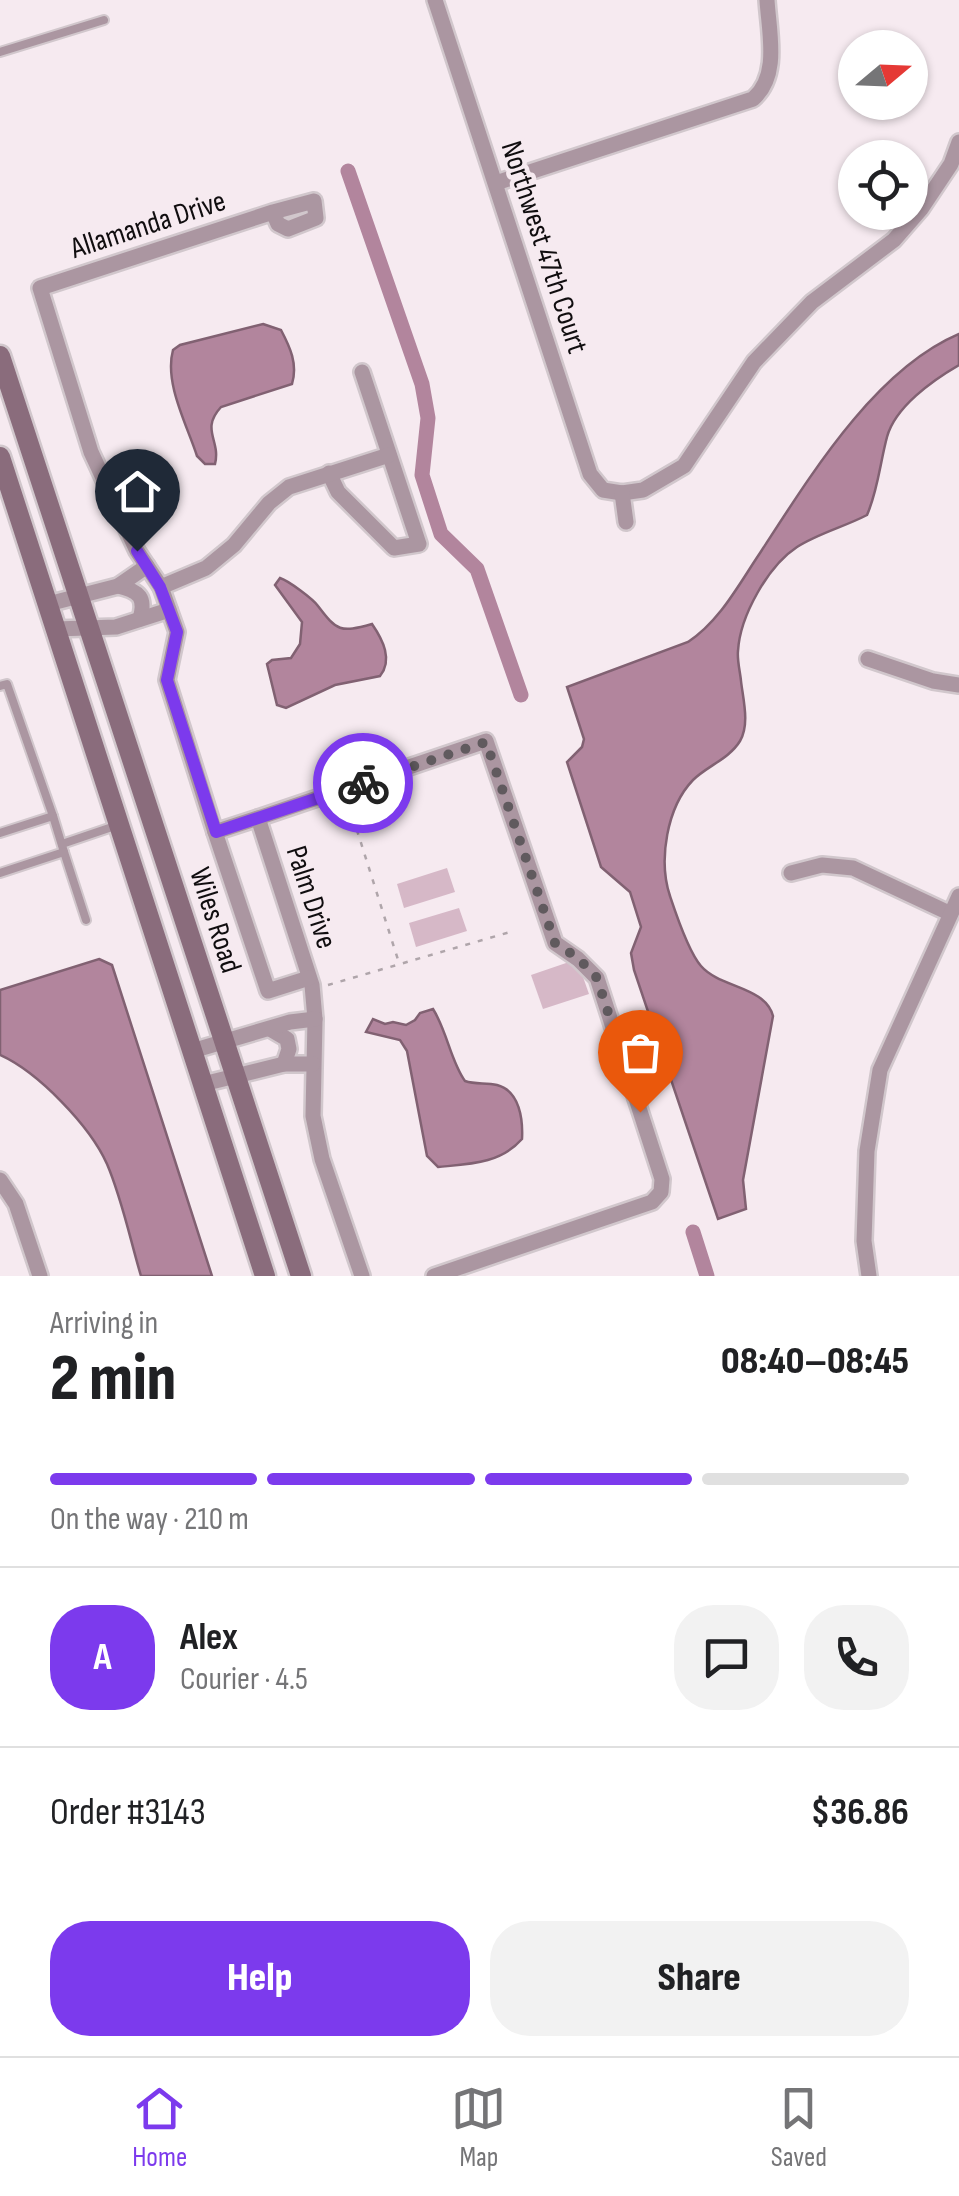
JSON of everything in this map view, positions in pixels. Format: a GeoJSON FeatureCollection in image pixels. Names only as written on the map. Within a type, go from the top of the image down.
{"type":"FeatureCollection","features":[{"type":"Feature","properties":{"kind":"main road","name":"Wiles Road"},"geometry":{"type":"LineString","coordinates":[[0,356],[301,1276]]}},
{"type":"Feature","properties":{"kind":"main road","name":"Wiles Road"},"geometry":{"type":"LineString","coordinates":[[0,457],[266,1276]]}},
{"type":"Feature","properties":{"kind":"street","name":"Northwest 47th Court"},"geometry":{"type":"LineString","coordinates":[[435,0],[590,474],[603,490],[622,493]]}},
{"type":"Feature","properties":{"kind":"street"},"geometry":{"type":"LineString","coordinates":[[496,183],[752,99],[765,89],[771,67],[767,0]]}},
{"type":"Feature","properties":{"kind":"street"},"geometry":{"type":"LineString","coordinates":[[626,522],[622,493],[643,490],[684,466],[754,362],[812,302],[894,240],[951,164],[959,142]]}},
{"type":"Feature","properties":{"kind":"street","name":"Allamanda Drive"},"geometry":{"type":"LineString","coordinates":[[147,566],[90,452],[40,288],[274,212]]}},
{"type":"Feature","properties":{"kind":"street"},"geometry":{"type":"LineString","coordinates":[[329,474],[338,492],[394,548],[419,544],[362,372]]}},
{"type":"Feature","properties":{"kind":"street"},"geometry":{"type":"LineString","coordinates":[[160,587],[206,568],[234,545],[268,503],[290,487],[389,455]]}},
{"type":"Feature","properties":{"kind":"street"},"geometry":{"type":"LineString","coordinates":[[48,604],[118,586],[147,566],[160,587],[177,641],[167,680],[268,991],[310,981]]}},
{"type":"Feature","properties":{"kind":"street"},"geometry":{"type":"LineString","coordinates":[[118,586],[137,591],[142,598],[140,620]]}},
{"type":"Feature","properties":{"kind":"street"},"geometry":{"type":"LineString","coordinates":[[56,629],[116,627],[169,610]]}},
{"type":"Feature","properties":{"kind":"street"},"geometry":{"type":"LineString","coordinates":[[868,660],[933,681],[959,685]]}},
{"type":"Feature","properties":{"kind":"street"},"geometry":{"type":"LineString","coordinates":[[258,818],[486,742],[555,943],[578,958],[597,978],[662,1179],[660,1192],[652,1202],[434,1276]]}},
{"type":"Feature","properties":{"kind":"street","name":"Palm Drive"},"geometry":{"type":"LineString","coordinates":[[216,832],[258,818],[310,981],[316,1019],[313,1116],[322,1159],[362,1276]]}},
{"type":"Feature","properties":{"kind":"street"},"geometry":{"type":"LineString","coordinates":[[791,874],[822,865],[853,868],[949,913]]}},
{"type":"Feature","properties":{"kind":"street"},"geometry":{"type":"LineString","coordinates":[[869,1276],[864,1241],[867,1151],[880,1070],[959,896]]}},
{"type":"Feature","properties":{"kind":"street"},"geometry":{"type":"LineString","coordinates":[[192,1051],[316,1019]]}},
{"type":"Feature","properties":{"kind":"street"},"geometry":{"type":"LineString","coordinates":[[270,1029],[283,1035],[288,1043],[284,1064]]}},
{"type":"Feature","properties":{"kind":"street"},"geometry":{"type":"LineString","coordinates":[[203,1084],[284,1064],[313,1064]]}},
{"type":"Feature","properties":{"kind":"street"},"geometry":{"type":"LineString","coordinates":[[0,1180],[16,1204],[40,1276]]}},
{"type":"Feature","properties":{"kind":"lane"},"geometry":{"type":"LineString","coordinates":[[0,52],[104,20]]}},
{"type":"Feature","properties":{"kind":"lane"},"geometry":{"type":"LineString","coordinates":[[0,686],[6,684],[86,920]]}},
{"type":"Feature","properties":{"kind":"lane"},"geometry":{"type":"LineString","coordinates":[[0,833],[53,816]]}},
{"type":"Feature","properties":{"kind":"lane"},"geometry":{"type":"LineString","coordinates":[[0,873],[119,824]]}},
{"type":"Feature","properties":{"kind":"path"},"geometry":{"type":"LineString","coordinates":[[344,789],[400,966]]}},
{"type":"Feature","properties":{"kind":"path"},"geometry":{"type":"LineString","coordinates":[[310,981],[332,985],[510,932]]}},
{"type":"Feature","properties":{"kind":"shaded area"},"geometry":{"type":"Polygon","coordinates":[[[263,324],[281,330],[284,336],[294,363],[292,384],[221,407],[211,429],[215,464],[205,464],[197,456],[178,404],[172,376],[173,350],[263,324]]]}},
{"type":"Feature","properties":{"kind":"shaded area"},"geometry":{"type":"Polygon","coordinates":[[[959,334],[959,365],[916,395],[891,426],[867,515],[797,547],[776,566],[757,593],[744,623],[738,651],[745,711],[743,734],[730,753],[693,780],[671,819],[665,851],[666,882],[692,951],[709,973],[761,999],[773,1016],[743,1180],[746,1209],[718,1219],[634,970],[631,953],[641,927],[630,892],[601,867],[567,762],[582,747],[584,739],[567,687],[688,642],[710,624],[846,429],[899,373],[959,334]]]}},
{"type":"Feature","properties":{"kind":"shaded area"},"geometry":{"type":"Polygon","coordinates":[[[280,578],[306,595],[340,628],[372,624],[386,657],[380,676],[335,685],[286,708],[277,705],[267,664],[291,658],[300,644],[302,622],[275,585],[280,578]]]}},
{"type":"Feature","properties":{"kind":"shaded area"},"geometry":{"type":"Polygon","coordinates":[[[447,868],[455,892],[404,908],[397,884],[447,868]]]}},
{"type":"Feature","properties":{"kind":"shaded area"},"geometry":{"type":"Polygon","coordinates":[[[459,908],[467,931],[416,947],[409,923],[459,908]]]}},
{"type":"Feature","properties":{"kind":"shaded area"},"geometry":{"type":"Polygon","coordinates":[[[99,959],[112,965],[212,1276],[141,1276],[117,1191],[99,1149],[76,1117],[46,1087],[0,1055],[0,990],[99,959]]]}},
{"type":"Feature","properties":{"kind":"shaded area"},"geometry":{"type":"Polygon","coordinates":[[[569,962],[583,977],[589,994],[543,1009],[531,975],[569,962]]]}},
{"type":"Feature","properties":{"kind":"shaded area"},"geometry":{"type":"Polygon","coordinates":[[[433,1009],[465,1081],[505,1088],[515,1100],[522,1139],[504,1154],[438,1167],[427,1156],[407,1051],[400,1040],[366,1032],[373,1019],[406,1025],[420,1013],[433,1009]]]}},
{"type":"Feature","properties":{"kind":"waterway"},"geometry":{"type":"LineString","coordinates":[[348,171],[422,384],[428,418],[422,475],[441,534],[477,569],[521,695]]}},
{"type":"Feature","properties":{"kind":"waterway"},"geometry":{"type":"LineString","coordinates":[[693,1232],[707,1276]]}},
{"type":"Feature","properties":{"kind":"way so far"},"geometry":{"type":"LineString","coordinates":[[363,783],[486,742],[555,943],[578,958],[597,978],[640,1112]]}},
{"type":"Feature","properties":{"kind":"route"},"geometry":{"type":"LineString","coordinates":[[137,551],[160,587],[177,632],[167,680],[216,832],[363,783]]}}]}
